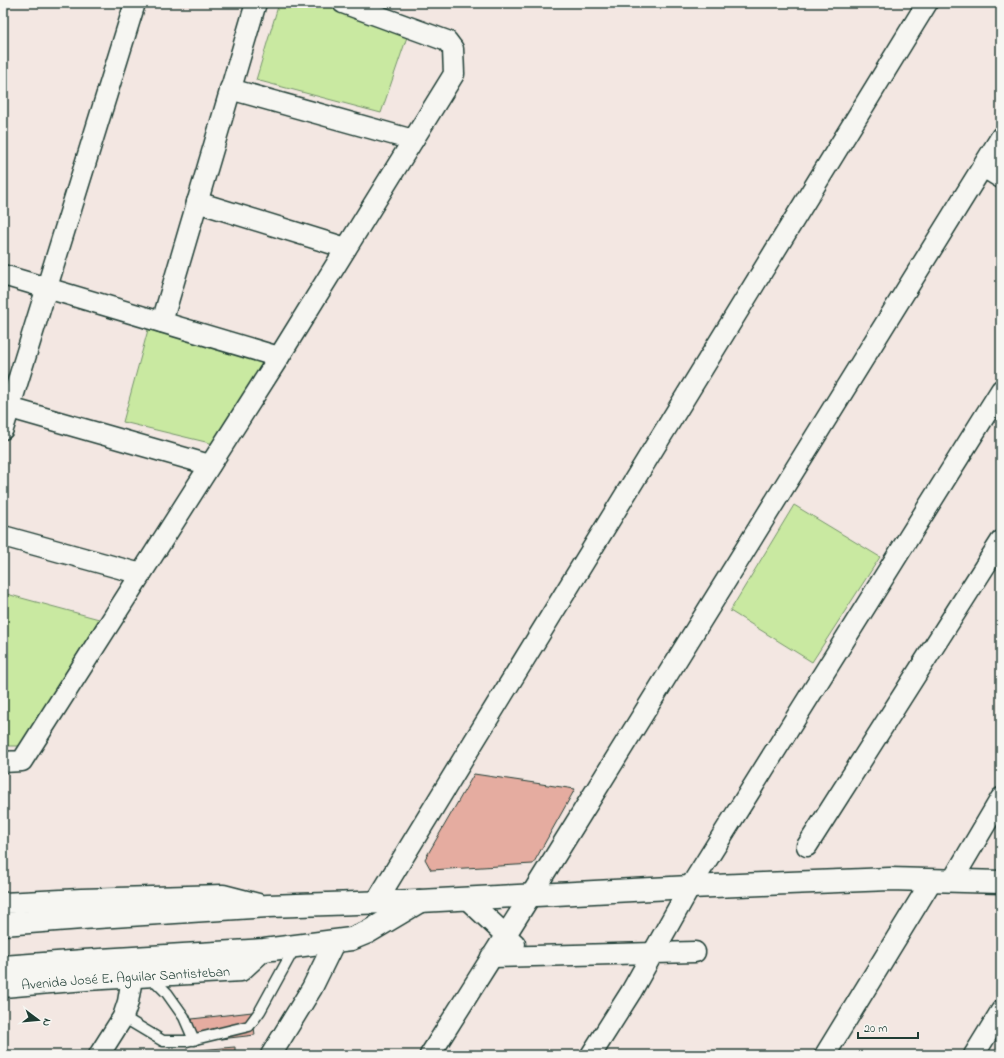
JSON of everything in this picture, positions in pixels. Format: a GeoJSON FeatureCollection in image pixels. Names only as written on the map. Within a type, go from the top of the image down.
{"type":"FeatureCollection","features":[{"type":"Feature","properties":{"kind":"main road"},"geometry":{"type":"LineString","coordinates":[[3,924],[268,906],[420,901],[690,887],[890,879],[1001,882]]}},
{"type":"Feature","properties":{"kind":"main road","name":"Avenida José E. Aguilar Santisteban"},"geometry":{"type":"LineString","coordinates":[[3,967],[264,950],[351,939],[368,932],[420,901]]}},
{"type":"Feature","properties":{"kind":"street"},"geometry":{"type":"LineString","coordinates":[[3,429],[135,3]]}},
{"type":"Feature","properties":{"kind":"street"},"geometry":{"type":"LineString","coordinates":[[162,322],[256,3]]}},
{"type":"Feature","properties":{"kind":"street"},"geometry":{"type":"LineString","coordinates":[[3,762],[22,761],[279,357],[454,74],[453,49],[447,41],[343,3]]}},
{"type":"Feature","properties":{"kind":"street"},"geometry":{"type":"LineString","coordinates":[[376,902],[927,3]]}},
{"type":"Feature","properties":{"kind":"street"},"geometry":{"type":"LineString","coordinates":[[230,89],[413,140]]}},
{"type":"Feature","properties":{"kind":"street"},"geometry":{"type":"LineString","coordinates":[[430,1055],[531,895],[1001,137]]}},
{"type":"Feature","properties":{"kind":"street"},"geometry":{"type":"LineString","coordinates":[[982,167],[1001,178]]}},
{"type":"Feature","properties":{"kind":"street"},"geometry":{"type":"LineString","coordinates":[[197,202],[346,248]]}},
{"type":"Feature","properties":{"kind":"street"},"geometry":{"type":"LineString","coordinates":[[3,275],[279,357]]}},
{"type":"Feature","properties":{"kind":"street"},"geometry":{"type":"LineString","coordinates":[[591,1055],[631,992],[690,887],[1001,390]]}},
{"type":"Feature","properties":{"kind":"street"},"geometry":{"type":"LineString","coordinates":[[10,408],[210,465]]}},
{"type":"Feature","properties":{"kind":"street"},"geometry":{"type":"LineString","coordinates":[[3,536],[141,574]]}},
{"type":"Feature","properties":{"kind":"street"},"geometry":{"type":"LineString","coordinates":[[807,846],[1001,541]]}},
{"type":"Feature","properties":{"kind":"street"},"geometry":{"type":"LineString","coordinates":[[825,1055],[942,880],[1001,798]]}},
{"type":"Feature","properties":{"kind":"street"},"geometry":{"type":"LineString","coordinates":[[3,903],[81,898],[223,895],[268,906]]}},
{"type":"Feature","properties":{"kind":"street"},"geometry":{"type":"LineString","coordinates":[[467,898],[528,956]]}},
{"type":"Feature","properties":{"kind":"street"},"geometry":{"type":"LineString","coordinates":[[271,1055],[312,988],[335,941]]}},
{"type":"Feature","properties":{"kind":"street","name":"Avenida José E. Aguilar Santisteban"},"geometry":{"type":"LineString","coordinates":[[3,987],[86,980],[142,978],[241,971],[264,950]]}},
{"type":"Feature","properties":{"kind":"street"},"geometry":{"type":"LineString","coordinates":[[491,957],[695,952]]}},
{"type":"Feature","properties":{"kind":"street"},"geometry":{"type":"LineString","coordinates":[[99,1055],[123,1017],[128,1002],[142,978]]}},
{"type":"Feature","properties":{"kind":"street"},"geometry":{"type":"LineString","coordinates":[[974,1055],[1001,1012]]}},
{"type":"Feature","properties":{"kind":"lane"},"geometry":{"type":"LineString","coordinates":[[123,1017],[163,1041],[194,1040],[249,1026],[260,1011],[295,946]]}},
{"type":"Feature","properties":{"kind":"lane"},"geometry":{"type":"LineString","coordinates":[[142,978],[167,993],[184,1017],[194,1040]]}},
{"type":"Feature","properties":{"kind":"green space"},"geometry":{"type":"Polygon","coordinates":[[[279,3],[327,3],[409,31],[381,113],[256,80],[279,3]]]}},
{"type":"Feature","properties":{"kind":"green space"},"geometry":{"type":"Polygon","coordinates":[[[149,326],[267,365],[214,444],[123,422],[149,326]]]}},
{"type":"Feature","properties":{"kind":"green space"},"geometry":{"type":"Polygon","coordinates":[[[794,505],[880,557],[812,662],[730,611],[794,505]]]}},
{"type":"Feature","properties":{"kind":"green space"},"geometry":{"type":"Polygon","coordinates":[[[3,593],[99,619],[20,746],[3,746],[3,593]]]}},
{"type":"Feature","properties":{"kind":"building"},"geometry":{"type":"Polygon","coordinates":[[[474,774],[575,789],[533,864],[431,870],[425,859],[474,774]]]}},
{"type":"Feature","properties":{"kind":"building"},"geometry":{"type":"Polygon","coordinates":[[[252,1012],[255,1035],[195,1042],[192,1019],[252,1012]]]}},
{"type":"Feature","properties":{"kind":"building"},"geometry":{"type":"Polygon","coordinates":[[[235,1047],[235,1055],[174,1055],[174,1052],[235,1047]]]}}]}
